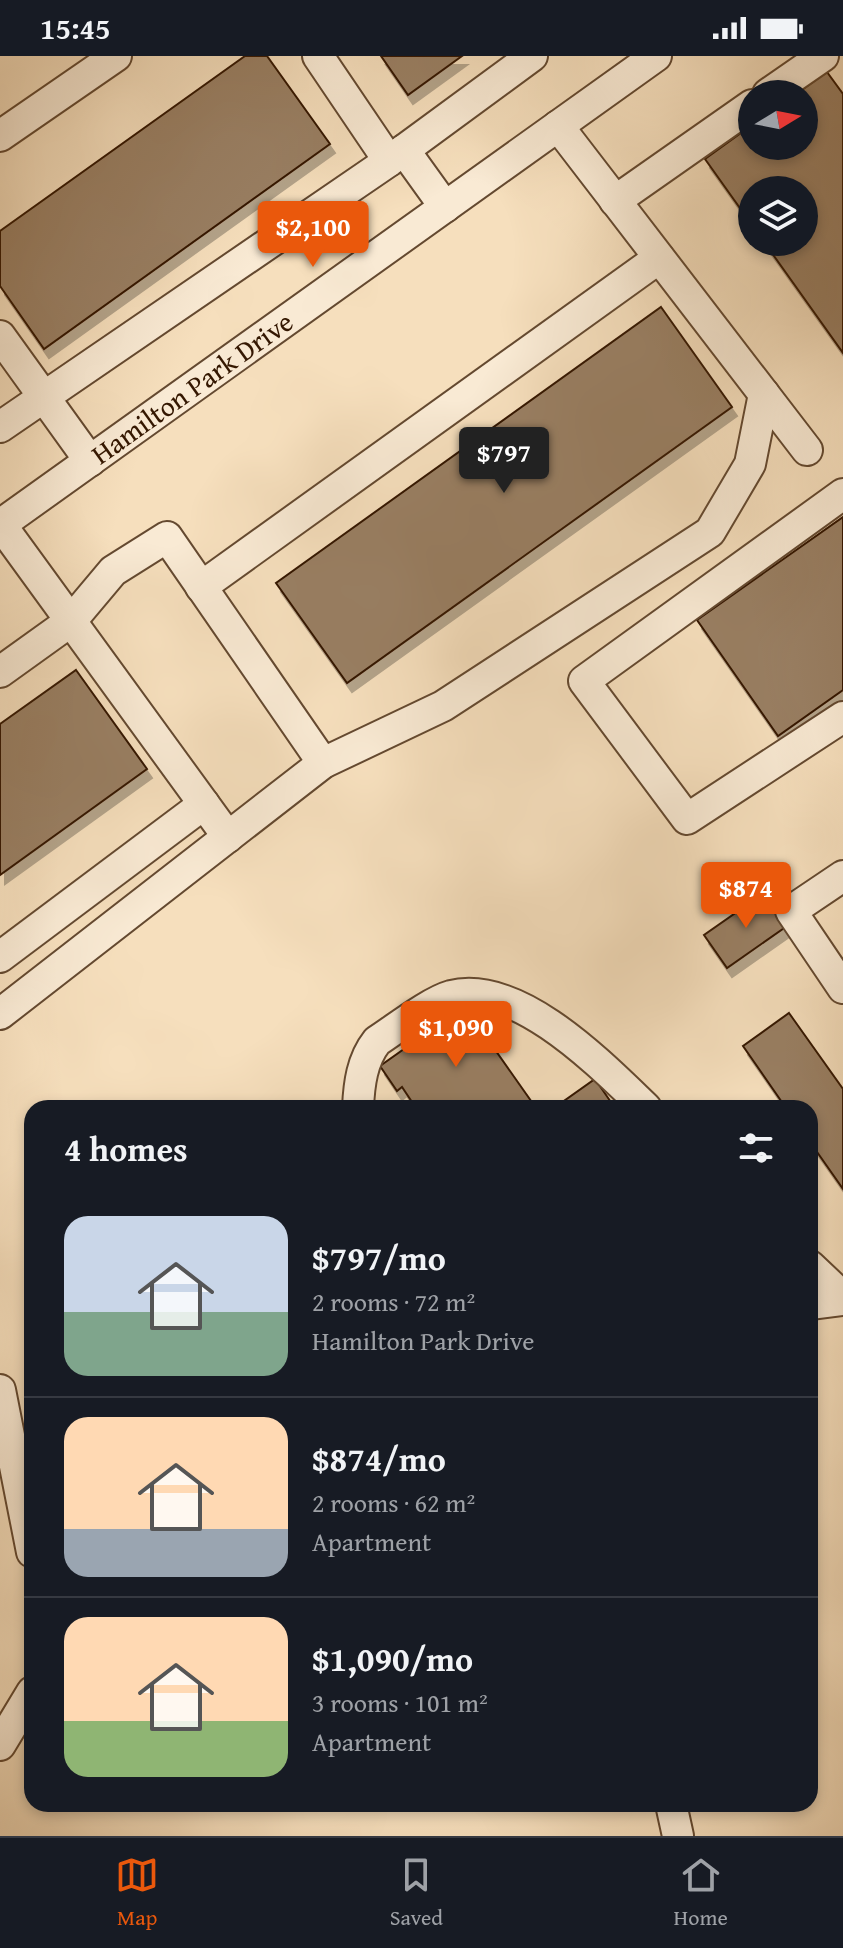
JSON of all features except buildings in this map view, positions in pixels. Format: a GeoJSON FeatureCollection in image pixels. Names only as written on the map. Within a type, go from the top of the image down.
{"type":"FeatureCollection","features":[{"type":"Feature","properties":{"kind":"street"},"geometry":{"type":"LineString","coordinates":[[0,136],[116,56]]}},
{"type":"Feature","properties":{"kind":"street"},"geometry":{"type":"LineString","coordinates":[[318,56],[396,155],[445,207]]}},
{"type":"Feature","properties":{"kind":"street"},"geometry":{"type":"LineString","coordinates":[[0,427],[396,155],[532,56]]}},
{"type":"Feature","properties":{"kind":"street","name":"Hamilton Park Drive"},"geometry":{"type":"LineString","coordinates":[[0,525],[656,56]]}},
{"type":"Feature","properties":{"kind":"street"},"geometry":{"type":"LineString","coordinates":[[788,80],[823,56]]}},
{"type":"Feature","properties":{"kind":"street"},"geometry":{"type":"LineString","coordinates":[[615,201],[738,115]]}},
{"type":"Feature","properties":{"kind":"street"},"geometry":{"type":"LineString","coordinates":[[558,126],[807,450]]}},
{"type":"Feature","properties":{"kind":"street"},"geometry":{"type":"LineString","coordinates":[[201,587],[659,258]]}},
{"type":"Feature","properties":{"kind":"street"},"geometry":{"type":"LineString","coordinates":[[0,336],[90,461]]}},
{"type":"Feature","properties":{"kind":"street"},"geometry":{"type":"LineString","coordinates":[[0,1014],[323,763],[443,706],[710,532],[750,464],[764,394]]}},
{"type":"Feature","properties":{"kind":"street"},"geometry":{"type":"LineString","coordinates":[[843,494],[584,681],[687,819],[843,717]]}},
{"type":"Feature","properties":{"kind":"street"},"geometry":{"type":"LineString","coordinates":[[0,525],[228,837]]}},
{"type":"Feature","properties":{"kind":"street"},"geometry":{"type":"LineString","coordinates":[[0,672],[71,621],[113,571],[167,537],[323,763]]}},
{"type":"Feature","properties":{"kind":"street"},"geometry":{"type":"LineString","coordinates":[[0,957],[204,804]]}},
{"type":"Feature","properties":{"kind":"street"},"geometry":{"type":"LineString","coordinates":[[843,876],[791,911],[843,988]]}},
{"type":"Feature","properties":{"kind":"street"},"geometry":{"type":"LineString","coordinates":[[358,1100],[359,1085],[369,1051],[377,1041],[448,997],[477,993],[534,1014],[606,1070],[638,1100]]}},
{"type":"Feature","properties":{"kind":"street"},"geometry":{"type":"LineString","coordinates":[[818,1274],[843,1299]]}},
{"type":"Feature","properties":{"kind":"street"},"geometry":{"type":"LineString","coordinates":[[818,1303],[843,1299]]}},
{"type":"Feature","properties":{"kind":"street"},"geometry":{"type":"LineString","coordinates":[[0,1390],[12,1516],[24,1538]]}},
{"type":"Feature","properties":{"kind":"street"},"geometry":{"type":"LineString","coordinates":[[0,1745],[24,1705]]}},
{"type":"Feature","properties":{"kind":"street"},"geometry":{"type":"LineString","coordinates":[[673,1812],[678,1836]]}}]}
